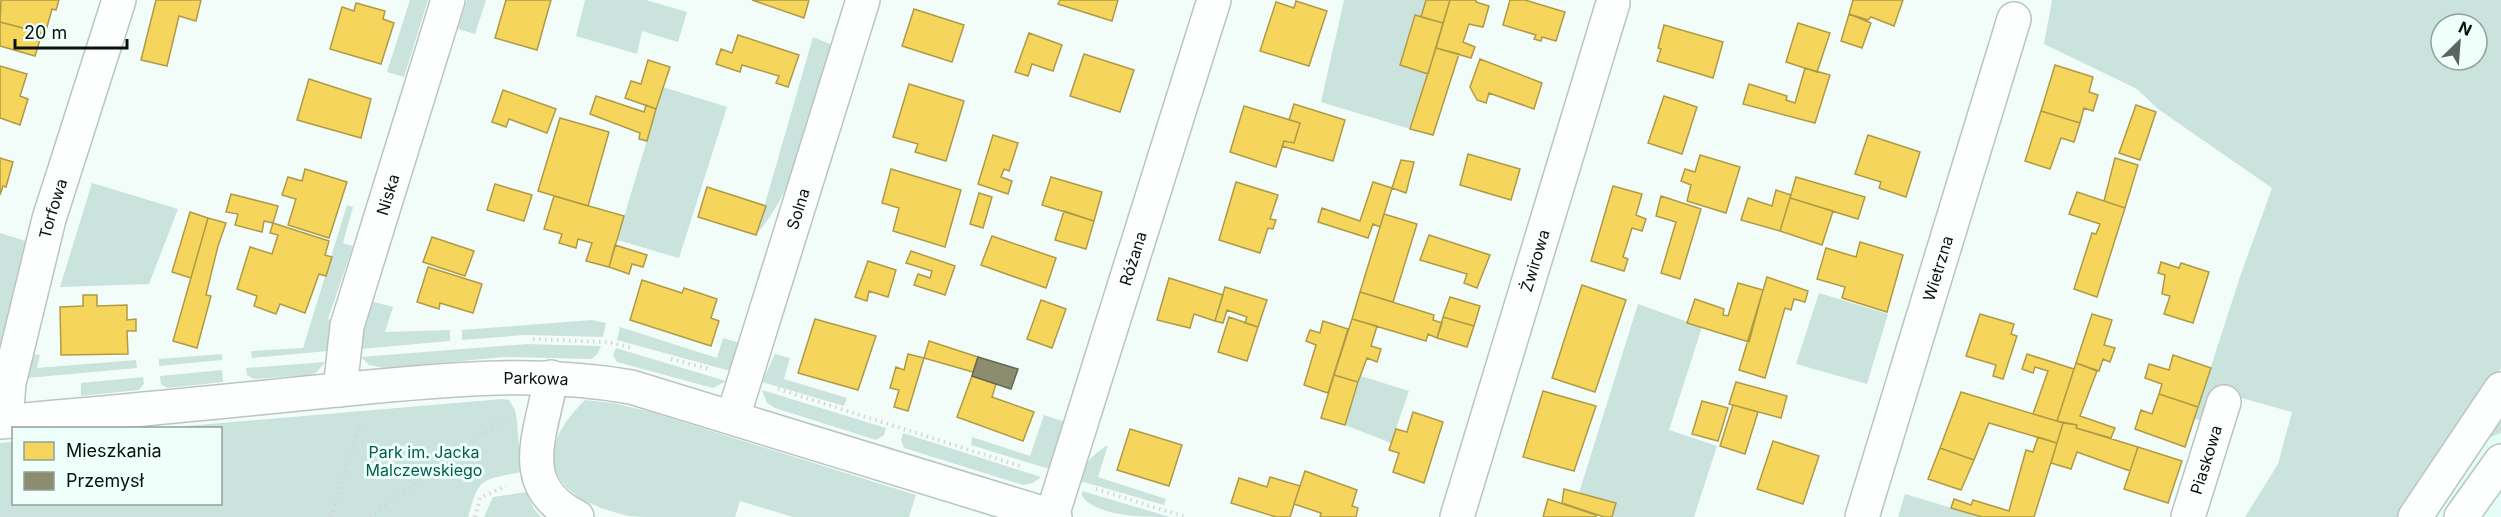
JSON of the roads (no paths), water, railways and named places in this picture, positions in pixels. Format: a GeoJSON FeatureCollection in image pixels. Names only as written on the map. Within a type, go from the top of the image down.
{"type":"FeatureCollection","features":[{"type":"Feature","properties":{"kind":"street","name":"Torfowa"},"geometry":{"type":"LineString","coordinates":[[3,421],[9,384],[49,219],[118,0]]}},
{"type":"Feature","properties":{"kind":"street","name":"Niska"},"geometry":{"type":"LineString","coordinates":[[356,389],[347,326],[448,0]]}},
{"type":"Feature","properties":{"kind":"street","name":"Solna"},"geometry":{"type":"LineString","coordinates":[[732,417],[863,0]]}},
{"type":"Feature","properties":{"kind":"street","name":"Różana"},"geometry":{"type":"LineString","coordinates":[[1054,516],[1214,0]]}},
{"type":"Feature","properties":{"kind":"street","name":"Żwirowa"},"geometry":{"type":"LineString","coordinates":[[1457,517],[1613,3]]}},
{"type":"Feature","properties":{"kind":"street","name":"Wietrzna"},"geometry":{"type":"LineString","coordinates":[[1862,517],[2014,19]]}},
{"type":"Feature","properties":{"kind":"street","name":"Parkowa"},"geometry":{"type":"LineString","coordinates":[[3,421],[479,379],[549,392],[631,387],[1054,516]]}},
{"type":"Feature","properties":{"kind":"street"},"geometry":{"type":"LineString","coordinates":[[2415,517],[2501,389]]}},
{"type":"Feature","properties":{"kind":"street"},"geometry":{"type":"LineString","coordinates":[[549,392],[536,443],[537,475],[556,501],[578,517]]}},
{"type":"Feature","properties":{"kind":"street","name":"Piaskowa"},"geometry":{"type":"LineString","coordinates":[[2188,517],[2224,402]]}},
{"type":"Feature","properties":{"kind":"street"},"geometry":{"type":"LineString","coordinates":[[2462,517],[2501,461]]}},
{"type":"Feature","properties":{"kind":"park label","name":"Park im. Jacka Malczewskiego"},"geometry":{"type":"Point","coordinates":[424,461]}}]}
